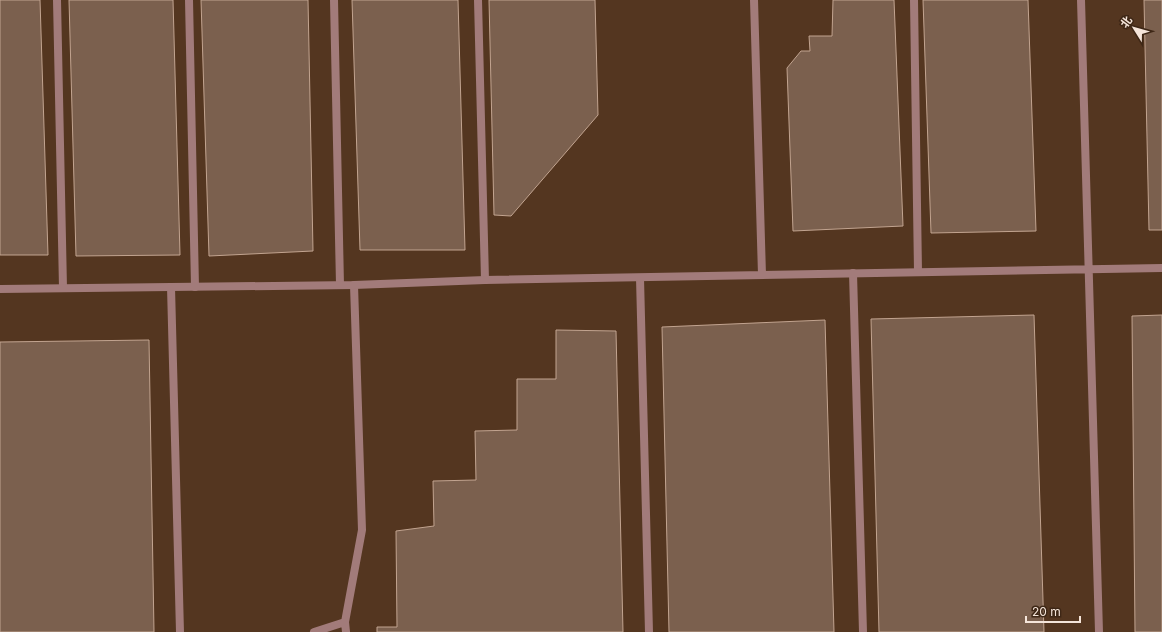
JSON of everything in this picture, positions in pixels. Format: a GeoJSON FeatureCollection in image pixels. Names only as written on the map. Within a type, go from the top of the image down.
{"type":"FeatureCollection","features":[{"type":"Feature","properties":{"kind":"street"},"geometry":{"type":"LineString","coordinates":[[57,0],[63,288]]}},
{"type":"Feature","properties":{"kind":"street"},"geometry":{"type":"LineString","coordinates":[[189,0],[195,287]]}},
{"type":"Feature","properties":{"kind":"street"},"geometry":{"type":"LineString","coordinates":[[334,0],[340,285]]}},
{"type":"Feature","properties":{"kind":"street"},"geometry":{"type":"LineString","coordinates":[[478,0],[485,280]]}},
{"type":"Feature","properties":{"kind":"street"},"geometry":{"type":"LineString","coordinates":[[754,0],[762,275]]}},
{"type":"Feature","properties":{"kind":"street"},"geometry":{"type":"LineString","coordinates":[[914,0],[918,272]]}},
{"type":"Feature","properties":{"kind":"street"},"geometry":{"type":"LineString","coordinates":[[1081,0],[1099,632]]}},
{"type":"Feature","properties":{"kind":"street"},"geometry":{"type":"LineString","coordinates":[[0,289],[354,285],[485,280],[1162,268]]}},
{"type":"Feature","properties":{"kind":"street"},"geometry":{"type":"LineString","coordinates":[[853,273],[863,632]]}},
{"type":"Feature","properties":{"kind":"street"},"geometry":{"type":"LineString","coordinates":[[640,278],[649,632]]}},
{"type":"Feature","properties":{"kind":"street"},"geometry":{"type":"LineString","coordinates":[[346,632],[346,622],[362,530],[354,285]]}},
{"type":"Feature","properties":{"kind":"street"},"geometry":{"type":"LineString","coordinates":[[171,287],[180,632]]}},
{"type":"Feature","properties":{"kind":"street"},"geometry":{"type":"LineString","coordinates":[[314,632],[346,622]]}},
{"type":"Feature","properties":{"kind":"shaded area"},"geometry":{"type":"Polygon","coordinates":[[[0,0],[1162,0],[1162,632],[0,632],[0,0]]]}},
{"type":"Feature","properties":{"kind":"building"},"geometry":{"type":"Polygon","coordinates":[[[0,0],[40,0],[48,255],[0,255],[0,0]]]}},
{"type":"Feature","properties":{"kind":"building"},"geometry":{"type":"Polygon","coordinates":[[[69,0],[173,0],[180,255],[76,256],[69,0]]]}},
{"type":"Feature","properties":{"kind":"building"},"geometry":{"type":"Polygon","coordinates":[[[201,0],[308,0],[313,251],[209,256],[201,0]]]}},
{"type":"Feature","properties":{"kind":"building"},"geometry":{"type":"Polygon","coordinates":[[[352,0],[458,0],[465,250],[360,250],[352,0]]]}},
{"type":"Feature","properties":{"kind":"building"},"geometry":{"type":"Polygon","coordinates":[[[489,0],[595,0],[598,115],[511,216],[494,215],[489,0]]]}},
{"type":"Feature","properties":{"kind":"building"},"geometry":{"type":"Polygon","coordinates":[[[833,0],[894,0],[903,226],[793,231],[787,68],[801,51],[810,51],[809,36],[832,36],[833,0]]]}},
{"type":"Feature","properties":{"kind":"building"},"geometry":{"type":"Polygon","coordinates":[[[923,0],[1028,0],[1036,231],[931,233],[923,0]]]}},
{"type":"Feature","properties":{"kind":"building"},"geometry":{"type":"Polygon","coordinates":[[[1144,0],[1162,0],[1162,230],[1149,230],[1144,0]]]}},
{"type":"Feature","properties":{"kind":"building"},"geometry":{"type":"Polygon","coordinates":[[[1034,315],[1044,632],[879,632],[871,319],[1034,315]]]}},
{"type":"Feature","properties":{"kind":"building"},"geometry":{"type":"Polygon","coordinates":[[[1162,315],[1162,632],[1135,632],[1132,316],[1162,315]]]}},
{"type":"Feature","properties":{"kind":"building"},"geometry":{"type":"Polygon","coordinates":[[[825,320],[834,632],[669,632],[662,327],[825,320]]]}},
{"type":"Feature","properties":{"kind":"building"},"geometry":{"type":"Polygon","coordinates":[[[556,330],[616,331],[623,632],[377,632],[377,627],[397,627],[396,531],[434,526],[433,481],[476,480],[475,431],[517,430],[517,379],[556,379],[556,330]]]}},
{"type":"Feature","properties":{"kind":"building"},"geometry":{"type":"Polygon","coordinates":[[[149,340],[154,632],[0,632],[0,342],[149,340]]]}}]}
